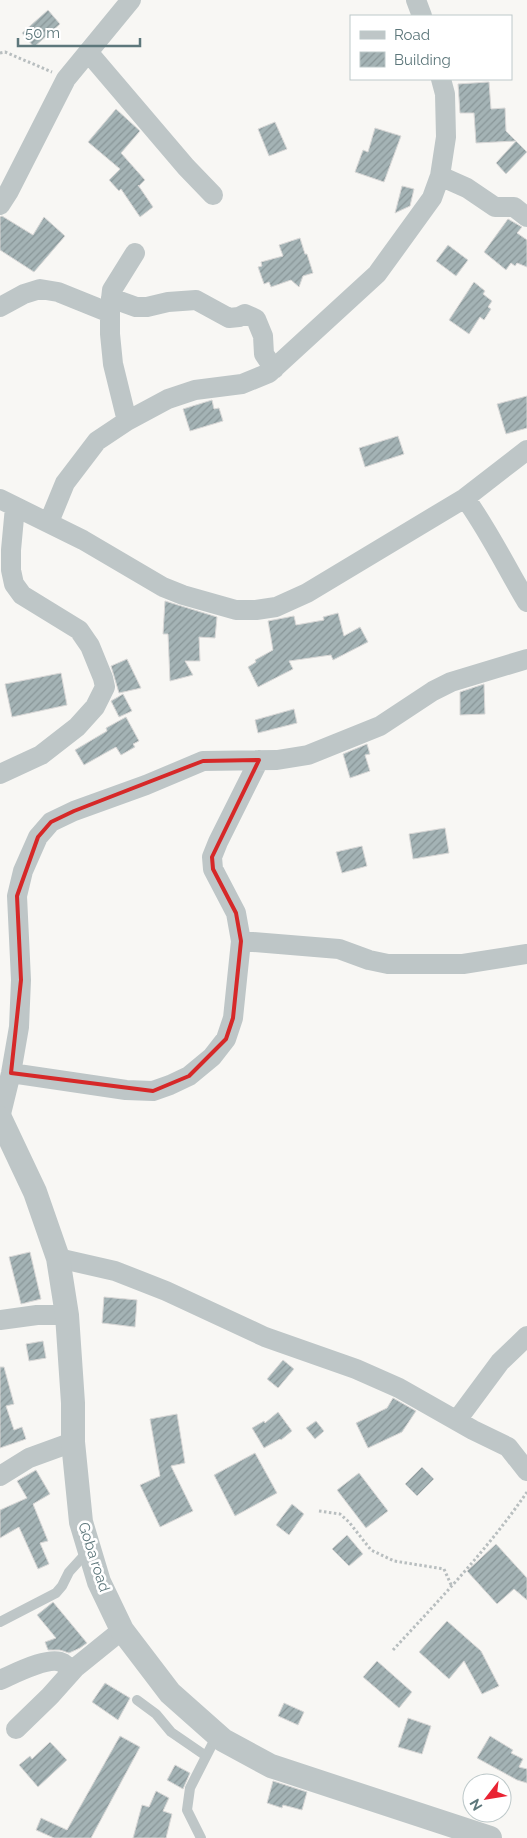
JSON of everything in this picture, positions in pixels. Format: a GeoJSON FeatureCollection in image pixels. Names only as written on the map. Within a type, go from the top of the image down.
{"type":"FeatureCollection","features":[{"type":"Feature","properties":{"kind":"street"},"geometry":{"type":"LineString","coordinates":[[0,205],[66,79],[131,0]]}},
{"type":"Feature","properties":{"kind":"street"},"geometry":{"type":"LineString","coordinates":[[416,0],[422,15]]}},
{"type":"Feature","properties":{"kind":"street"},"geometry":{"type":"LineString","coordinates":[[88,52],[212,195]]}},
{"type":"Feature","properties":{"kind":"street"},"geometry":{"type":"LineString","coordinates":[[49,522],[65,483],[97,441],[126,421],[168,399],[195,390],[242,384],[269,373],[377,274],[432,198],[440,176],[446,137],[445,94],[441,80]]}},
{"type":"Feature","properties":{"kind":"street"},"geometry":{"type":"LineString","coordinates":[[440,176],[467,188],[495,207],[514,207],[527,217]]}},
{"type":"Feature","properties":{"kind":"street"},"geometry":{"type":"LineString","coordinates":[[126,421],[112,364],[111,306],[112,290],[135,253]]}},
{"type":"Feature","properties":{"kind":"street"},"geometry":{"type":"LineString","coordinates":[[0,306],[24,294],[40,289],[111,306],[147,307],[168,302],[196,300],[228,318],[239,317],[245,314],[256,319],[263,336],[264,354],[274,369]]}},
{"type":"Feature","properties":{"kind":"street"},"geometry":{"type":"LineString","coordinates":[[0,774],[41,755],[77,727],[95,707],[105,687],[90,646],[80,630],[22,595],[14,584],[11,570],[8,503],[49,522],[163,587],[183,595],[236,610],[256,610],[276,607],[307,593],[466,498],[527,450]]}},
{"type":"Feature","properties":{"kind":"street"},"geometry":{"type":"LineString","coordinates":[[466,498],[482,521],[527,602]]}},
{"type":"Feature","properties":{"kind":"street"},"geometry":{"type":"LineString","coordinates":[[0,1118],[11,1073],[19,1027],[21,980],[17,896],[23,870],[38,836],[51,822],[74,810],[146,785],[203,761],[277,760],[308,755],[380,726],[451,682],[527,659]]}},
{"type":"Feature","properties":{"kind":"street"},"geometry":{"type":"LineString","coordinates":[[11,1073],[126,1090],[153,1091],[189,1076],[212,1057],[226,1039],[233,1018],[241,941],[236,913],[213,869],[212,858],[218,842],[259,760]]}},
{"type":"Feature","properties":{"kind":"street"},"geometry":{"type":"LineString","coordinates":[[241,941],[339,949],[369,960],[388,964],[463,964],[527,954]]}},
{"type":"Feature","properties":{"kind":"street","name":"Goba road"},"geometry":{"type":"LineString","coordinates":[[0,1118],[35,1192],[58,1258],[67,1315],[73,1403],[73,1442],[81,1522],[99,1582],[122,1630],[170,1693],[224,1740],[271,1766],[490,1838]]}},
{"type":"Feature","properties":{"kind":"street"},"geometry":{"type":"LineString","coordinates":[[58,1258],[115,1271],[166,1291],[265,1337],[356,1370],[399,1388],[508,1447],[527,1471]]}},
{"type":"Feature","properties":{"kind":"street"},"geometry":{"type":"LineString","coordinates":[[0,1320],[37,1315],[67,1315]]}},
{"type":"Feature","properties":{"kind":"street"},"geometry":{"type":"LineString","coordinates":[[457,1420],[500,1362],[527,1336]]}},
{"type":"Feature","properties":{"kind":"street"},"geometry":{"type":"LineString","coordinates":[[0,1476],[29,1458],[73,1442]]}},
{"type":"Feature","properties":{"kind":"street"},"geometry":{"type":"LineString","coordinates":[[16,1729],[50,1696],[72,1671],[122,1630]]}},
{"type":"Feature","properties":{"kind":"street"},"geometry":{"type":"LineString","coordinates":[[0,1680],[44,1663],[56,1661],[63,1663],[72,1671]]}},
{"type":"Feature","properties":{"kind":"lane"},"geometry":{"type":"LineString","coordinates":[[0,1622],[56,1593],[62,1586],[68,1572],[90,1550]]}},
{"type":"Feature","properties":{"kind":"lane"},"geometry":{"type":"LineString","coordinates":[[137,1700],[156,1714],[171,1732],[206,1756]]}},
{"type":"Feature","properties":{"kind":"lane"},"geometry":{"type":"LineString","coordinates":[[201,1838],[187,1810],[190,1788],[217,1734]]}},
{"type":"Feature","properties":{"kind":"path"},"geometry":{"type":"LineString","coordinates":[[0,53],[5,52],[66,79]]}},
{"type":"Feature","properties":{"kind":"path"},"geometry":{"type":"LineString","coordinates":[[393,1650],[452,1587],[497,1534],[527,1492]]}},
{"type":"Feature","properties":{"kind":"path"},"geometry":{"type":"LineString","coordinates":[[319,1511],[340,1514],[371,1550],[394,1561],[444,1569],[452,1587]]}},
{"type":"Feature","properties":{"kind":"highlighted area"},"geometry":{"type":"Polygon","coordinates":[[[259,760],[212,857],[213,869],[236,913],[241,941],[233,1018],[226,1039],[189,1076],[153,1091],[11,1073],[21,980],[17,896],[38,837],[51,822],[74,811],[203,761],[259,760]]]}},
{"type":"Feature","properties":{"kind":"building"},"geometry":{"type":"Polygon","coordinates":[[[48,10],[60,24],[34,47],[22,33],[48,10]]]}},
{"type":"Feature","properties":{"kind":"building"},"geometry":{"type":"Polygon","coordinates":[[[489,82],[491,109],[505,108],[506,131],[516,141],[476,143],[474,113],[460,113],[458,84],[489,82]]]}},
{"type":"Feature","properties":{"kind":"building"},"geometry":{"type":"Polygon","coordinates":[[[116,109],[140,131],[121,153],[145,180],[138,185],[153,207],[140,217],[121,189],[119,191],[109,180],[120,169],[88,142],[116,109]]]}},
{"type":"Feature","properties":{"kind":"building"},"geometry":{"type":"Polygon","coordinates":[[[275,122],[287,149],[269,156],[258,129],[275,122]]]}},
{"type":"Feature","properties":{"kind":"building"},"geometry":{"type":"Polygon","coordinates":[[[375,128],[401,136],[384,182],[355,172],[363,150],[368,152],[375,128]]]}},
{"type":"Feature","properties":{"kind":"building"},"geometry":{"type":"Polygon","coordinates":[[[516,141],[527,152],[506,174],[496,163],[516,141]]]}},
{"type":"Feature","properties":{"kind":"building"},"geometry":{"type":"Polygon","coordinates":[[[402,186],[414,189],[410,206],[395,213],[402,186]]]}},
{"type":"Feature","properties":{"kind":"building"},"geometry":{"type":"Polygon","coordinates":[[[2,216],[33,235],[44,217],[65,236],[34,272],[0,250],[0,217],[2,216]]]}},
{"type":"Feature","properties":{"kind":"building"},"geometry":{"type":"Polygon","coordinates":[[[508,219],[522,227],[517,233],[527,240],[527,267],[517,263],[515,266],[511,263],[506,270],[484,252],[508,219]]]}},
{"type":"Feature","properties":{"kind":"building"},"geometry":{"type":"Polygon","coordinates":[[[300,238],[313,273],[303,276],[299,287],[291,280],[271,287],[269,282],[264,284],[258,267],[262,266],[261,262],[283,256],[279,245],[300,238]]]}},
{"type":"Feature","properties":{"kind":"building"},"geometry":{"type":"Polygon","coordinates":[[[448,245],[468,260],[456,276],[436,261],[448,245]]]}},
{"type":"Feature","properties":{"kind":"building"},"geometry":{"type":"Polygon","coordinates":[[[474,282],[485,291],[483,294],[492,301],[488,307],[491,309],[484,320],[480,317],[469,334],[449,320],[474,282]]]}},
{"type":"Feature","properties":{"kind":"building"},"geometry":{"type":"Polygon","coordinates":[[[527,396],[527,428],[506,434],[497,404],[527,396]]]}},
{"type":"Feature","properties":{"kind":"building"},"geometry":{"type":"Polygon","coordinates":[[[212,400],[214,409],[219,408],[223,421],[190,431],[183,409],[212,400]]]}},
{"type":"Feature","properties":{"kind":"building"},"geometry":{"type":"Polygon","coordinates":[[[398,436],[404,454],[365,467],[359,448],[398,436]]]}},
{"type":"Feature","properties":{"kind":"building"},"geometry":{"type":"Polygon","coordinates":[[[165,601],[217,617],[215,638],[199,637],[200,661],[185,661],[193,675],[170,681],[168,634],[163,634],[165,601]]]}},
{"type":"Feature","properties":{"kind":"building"},"geometry":{"type":"Polygon","coordinates":[[[338,613],[344,636],[360,627],[368,642],[333,660],[331,655],[289,661],[293,669],[258,687],[248,667],[256,662],[255,660],[273,650],[268,621],[294,616],[296,625],[324,620],[323,617],[338,613]]]}},
{"type":"Feature","properties":{"kind":"building"},"geometry":{"type":"Polygon","coordinates":[[[127,659],[141,688],[119,693],[111,666],[127,659]]]}},
{"type":"Feature","properties":{"kind":"building"},"geometry":{"type":"Polygon","coordinates":[[[61,673],[67,705],[12,717],[5,684],[61,673]]]}},
{"type":"Feature","properties":{"kind":"building"},"geometry":{"type":"Polygon","coordinates":[[[484,684],[485,714],[460,715],[460,692],[484,684]]]}},
{"type":"Feature","properties":{"kind":"building"},"geometry":{"type":"Polygon","coordinates":[[[123,694],[132,711],[119,717],[111,701],[123,694]]]}},
{"type":"Feature","properties":{"kind":"building"},"geometry":{"type":"Polygon","coordinates":[[[294,709],[297,723],[258,733],[255,720],[294,709]]]}},
{"type":"Feature","properties":{"kind":"building"},"geometry":{"type":"Polygon","coordinates":[[[126,717],[139,741],[133,744],[135,747],[121,755],[116,747],[84,765],[75,750],[107,731],[106,728],[126,717]]]}},
{"type":"Feature","properties":{"kind":"building"},"geometry":{"type":"Polygon","coordinates":[[[367,744],[370,754],[365,755],[370,771],[350,778],[343,754],[367,744]]]}},
{"type":"Feature","properties":{"kind":"building"},"geometry":{"type":"Polygon","coordinates":[[[445,828],[449,853],[413,859],[409,834],[445,828]]]}},
{"type":"Feature","properties":{"kind":"building"},"geometry":{"type":"Polygon","coordinates":[[[362,846],[367,866],[342,873],[336,852],[362,846]]]}},
{"type":"Feature","properties":{"kind":"building"},"geometry":{"type":"Polygon","coordinates":[[[30,1252],[41,1299],[21,1304],[9,1257],[30,1252]]]}},
{"type":"Feature","properties":{"kind":"building"},"geometry":{"type":"Polygon","coordinates":[[[104,1297],[137,1300],[135,1327],[102,1323],[104,1297]]]}},
{"type":"Feature","properties":{"kind":"building"},"geometry":{"type":"Polygon","coordinates":[[[43,1341],[46,1358],[29,1361],[26,1344],[43,1341]]]}},
{"type":"Feature","properties":{"kind":"building"},"geometry":{"type":"Polygon","coordinates":[[[283,1360],[294,1369],[278,1388],[267,1379],[283,1360]]]}},
{"type":"Feature","properties":{"kind":"building"},"geometry":{"type":"Polygon","coordinates":[[[0,1367],[4,1367],[14,1404],[6,1406],[14,1430],[22,1427],[26,1439],[0,1448],[0,1367]]]}},
{"type":"Feature","properties":{"kind":"building"},"geometry":{"type":"Polygon","coordinates":[[[393,1398],[416,1411],[402,1432],[368,1448],[356,1423],[387,1408],[393,1398]]]}},
{"type":"Feature","properties":{"kind":"building"},"geometry":{"type":"Polygon","coordinates":[[[278,1412],[292,1431],[281,1440],[264,1448],[252,1428],[264,1421],[265,1423],[278,1412]]]}},
{"type":"Feature","properties":{"kind":"building"},"geometry":{"type":"Polygon","coordinates":[[[177,1414],[185,1463],[171,1466],[193,1511],[160,1527],[140,1485],[160,1476],[150,1419],[177,1414]]]}},
{"type":"Feature","properties":{"kind":"building"},"geometry":{"type":"Polygon","coordinates":[[[316,1421],[324,1431],[315,1439],[306,1428],[316,1421]]]}},
{"type":"Feature","properties":{"kind":"building"},"geometry":{"type":"Polygon","coordinates":[[[255,1453],[277,1493],[235,1516],[214,1475],[255,1453]]]}},
{"type":"Feature","properties":{"kind":"building"},"geometry":{"type":"Polygon","coordinates":[[[422,1467],[434,1479],[417,1496],[405,1484],[422,1467]]]}},
{"type":"Feature","properties":{"kind":"building"},"geometry":{"type":"Polygon","coordinates":[[[36,1470],[50,1494],[33,1504],[48,1541],[40,1543],[49,1564],[38,1569],[19,1527],[0,1538],[0,1510],[27,1498],[17,1481],[36,1470]]]}},
{"type":"Feature","properties":{"kind":"building"},"geometry":{"type":"Polygon","coordinates":[[[359,1473],[388,1511],[366,1528],[337,1490],[359,1473]]]}},
{"type":"Feature","properties":{"kind":"building"},"geometry":{"type":"Polygon","coordinates":[[[292,1504],[304,1514],[289,1535],[276,1525],[292,1504]]]}},
{"type":"Feature","properties":{"kind":"building"},"geometry":{"type":"Polygon","coordinates":[[[347,1535],[363,1554],[349,1566],[332,1549],[347,1535]]]}},
{"type":"Feature","properties":{"kind":"building"},"geometry":{"type":"Polygon","coordinates":[[[496,1544],[527,1578],[527,1600],[514,1589],[497,1604],[467,1571],[496,1544]]]}},
{"type":"Feature","properties":{"kind":"building"},"geometry":{"type":"Polygon","coordinates":[[[53,1602],[87,1643],[69,1653],[60,1650],[48,1650],[45,1642],[56,1638],[37,1615],[53,1602]]]}},
{"type":"Feature","properties":{"kind":"building"},"geometry":{"type":"Polygon","coordinates":[[[447,1621],[481,1651],[499,1686],[482,1694],[464,1661],[449,1679],[419,1652],[447,1621]]]}},
{"type":"Feature","properties":{"kind":"building"},"geometry":{"type":"Polygon","coordinates":[[[377,1661],[412,1692],[399,1708],[363,1677],[377,1661]]]}},
{"type":"Feature","properties":{"kind":"building"},"geometry":{"type":"Polygon","coordinates":[[[105,1683],[130,1698],[118,1720],[92,1702],[105,1683]]]}},
{"type":"Feature","properties":{"kind":"building"},"geometry":{"type":"Polygon","coordinates":[[[284,1703],[304,1712],[298,1725],[278,1716],[284,1703]]]}},
{"type":"Feature","properties":{"kind":"building"},"geometry":{"type":"Polygon","coordinates":[[[408,1718],[431,1726],[422,1754],[398,1747],[408,1718]]]}},
{"type":"Feature","properties":{"kind":"building"},"geometry":{"type":"Polygon","coordinates":[[[120,1736],[140,1747],[91,1838],[54,1838],[36,1830],[41,1818],[67,1830],[120,1736]]]}},
{"type":"Feature","properties":{"kind":"building"},"geometry":{"type":"Polygon","coordinates":[[[490,1736],[513,1750],[511,1753],[523,1759],[519,1767],[527,1769],[527,1783],[512,1777],[512,1773],[504,1773],[477,1758],[490,1736]]]}},
{"type":"Feature","properties":{"kind":"building"},"geometry":{"type":"Polygon","coordinates":[[[50,1742],[67,1760],[38,1787],[19,1765],[30,1756],[32,1759],[50,1742]]]}},
{"type":"Feature","properties":{"kind":"building"},"geometry":{"type":"Polygon","coordinates":[[[175,1765],[190,1773],[183,1789],[167,1780],[175,1765]]]}},
{"type":"Feature","properties":{"kind":"building"},"geometry":{"type":"Polygon","coordinates":[[[273,1781],[307,1792],[302,1810],[283,1805],[282,1808],[267,1803],[273,1781]]]}},
{"type":"Feature","properties":{"kind":"building"},"geometry":{"type":"Polygon","coordinates":[[[156,1791],[169,1798],[163,1811],[172,1814],[166,1838],[133,1838],[142,1805],[149,1807],[156,1791]]]}}]}
